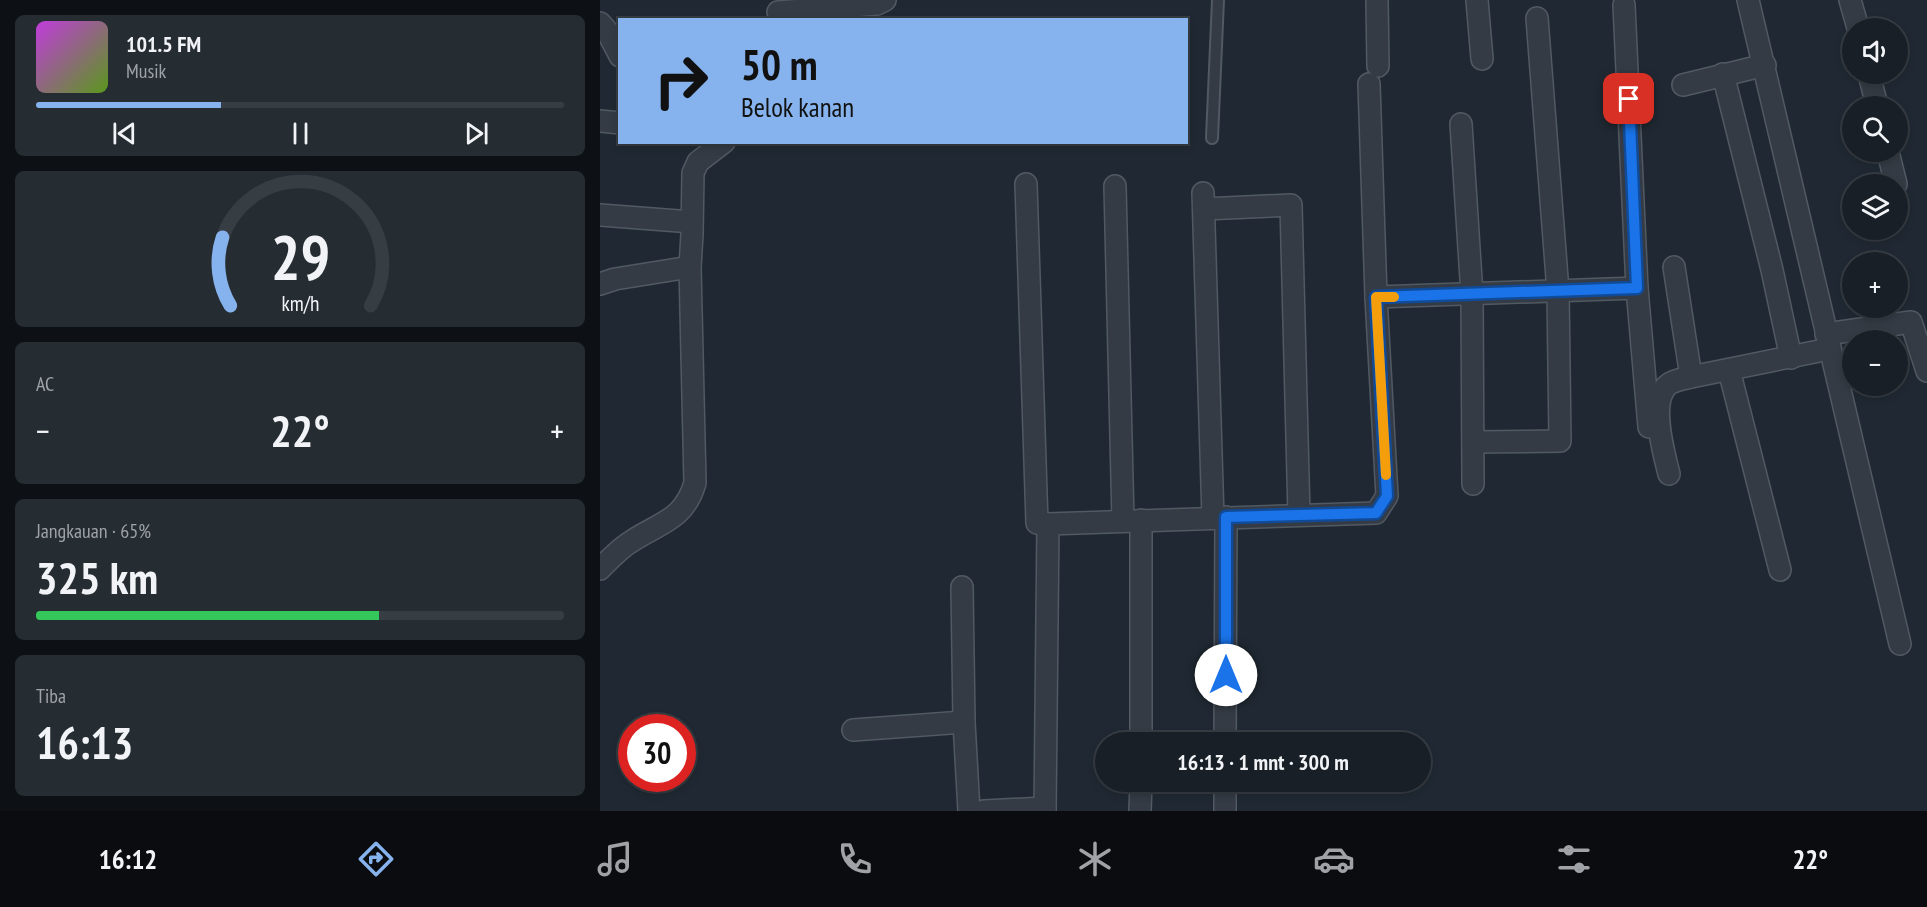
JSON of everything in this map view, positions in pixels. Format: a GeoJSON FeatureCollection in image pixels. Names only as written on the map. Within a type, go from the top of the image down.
{"type":"FeatureCollection","features":[{"type":"Feature","properties":{"kind":"street"},"geometry":{"type":"LineString","coordinates":[[775,11],[877,4],[885,0]]}},
{"type":"Feature","properties":{"kind":"street"},"geometry":{"type":"LineString","coordinates":[[1026,184],[1037,524],[1376,513],[1387,496],[1376,297],[1373,75],[1377,0]]}},
{"type":"Feature","properties":{"kind":"street"},"geometry":{"type":"LineString","coordinates":[[1478,0],[1482,59]]}},
{"type":"Feature","properties":{"kind":"street"},"geometry":{"type":"LineString","coordinates":[[1748,0],[1900,644]]}},
{"type":"Feature","properties":{"kind":"street"},"geometry":{"type":"LineString","coordinates":[[1850,0],[1855,18]]}},
{"type":"Feature","properties":{"kind":"street"},"geometry":{"type":"LineString","coordinates":[[1624,5],[1637,288],[1649,427]]}},
{"type":"Feature","properties":{"kind":"street"},"geometry":{"type":"LineString","coordinates":[[1473,442],[1560,441],[1558,291],[1537,18]]}},
{"type":"Feature","properties":{"kind":"street"},"geometry":{"type":"LineString","coordinates":[[600,23],[618,52]]}},
{"type":"Feature","properties":{"kind":"street"},"geometry":{"type":"LineString","coordinates":[[1683,85],[1765,65]]}},
{"type":"Feature","properties":{"kind":"street"},"geometry":{"type":"LineString","coordinates":[[1723,74],[1772,270],[1791,358]]}},
{"type":"Feature","properties":{"kind":"street"},"geometry":{"type":"LineString","coordinates":[[600,121],[618,123]]}},
{"type":"Feature","properties":{"kind":"street"},"geometry":{"type":"LineString","coordinates":[[1461,124],[1472,295],[1473,484]]}},
{"type":"Feature","properties":{"kind":"street"},"geometry":{"type":"LineString","coordinates":[[600,569],[631,541],[678,514],[687,504],[695,483],[690,267],[691,183],[698,162],[721,144]]}},
{"type":"Feature","properties":{"kind":"street"},"geometry":{"type":"LineString","coordinates":[[1115,186],[1141,732]]}},
{"type":"Feature","properties":{"kind":"street"},"geometry":{"type":"LineString","coordinates":[[1225,732],[1219,517],[1203,201],[1291,205],[1299,515]]}},
{"type":"Feature","properties":{"kind":"street"},"geometry":{"type":"LineString","coordinates":[[600,215],[692,222]]}},
{"type":"Feature","properties":{"kind":"street"},"geometry":{"type":"LineString","coordinates":[[600,284],[615,279],[690,267]]}},
{"type":"Feature","properties":{"kind":"street"},"geometry":{"type":"LineString","coordinates":[[1674,267],[1691,377]]}},
{"type":"Feature","properties":{"kind":"street"},"geometry":{"type":"LineString","coordinates":[[1376,297],[1637,288]]}},
{"type":"Feature","properties":{"kind":"street"},"geometry":{"type":"LineString","coordinates":[[1669,474],[1659,422],[1660,399],[1662,392],[1669,384],[1691,377],[1791,358],[1828,342],[1910,322],[1914,327],[1927,371]]}},
{"type":"Feature","properties":{"kind":"street"},"geometry":{"type":"LineString","coordinates":[[1729,370],[1780,570]]}},
{"type":"Feature","properties":{"kind":"street"},"geometry":{"type":"LineString","coordinates":[[984,811],[1045,810],[1048,525]]}},
{"type":"Feature","properties":{"kind":"street"},"geometry":{"type":"LineString","coordinates":[[962,587],[964,722],[969,811]]}},
{"type":"Feature","properties":{"kind":"street"},"geometry":{"type":"LineString","coordinates":[[853,730],[964,722]]}},
{"type":"Feature","properties":{"kind":"street"},"geometry":{"type":"LineString","coordinates":[[1140,811],[1141,792]]}},
{"type":"Feature","properties":{"kind":"street"},"geometry":{"type":"LineString","coordinates":[[1225,792],[1225,811]]}},
{"type":"Feature","properties":{"kind":"lane"},"geometry":{"type":"LineString","coordinates":[[1212,138],[1218,0]]}},
{"type":"Feature","properties":{"kind":"slow traffic"},"geometry":{"type":"LineString","coordinates":[[1386,475],[1376,297],[1394,297]]}},
{"type":"Feature","properties":{"kind":"route"},"geometry":{"type":"LineString","coordinates":[[1226,675],[1226,517],[1376,513],[1387,496],[1376,297],[1637,288],[1629,99]]}}]}
